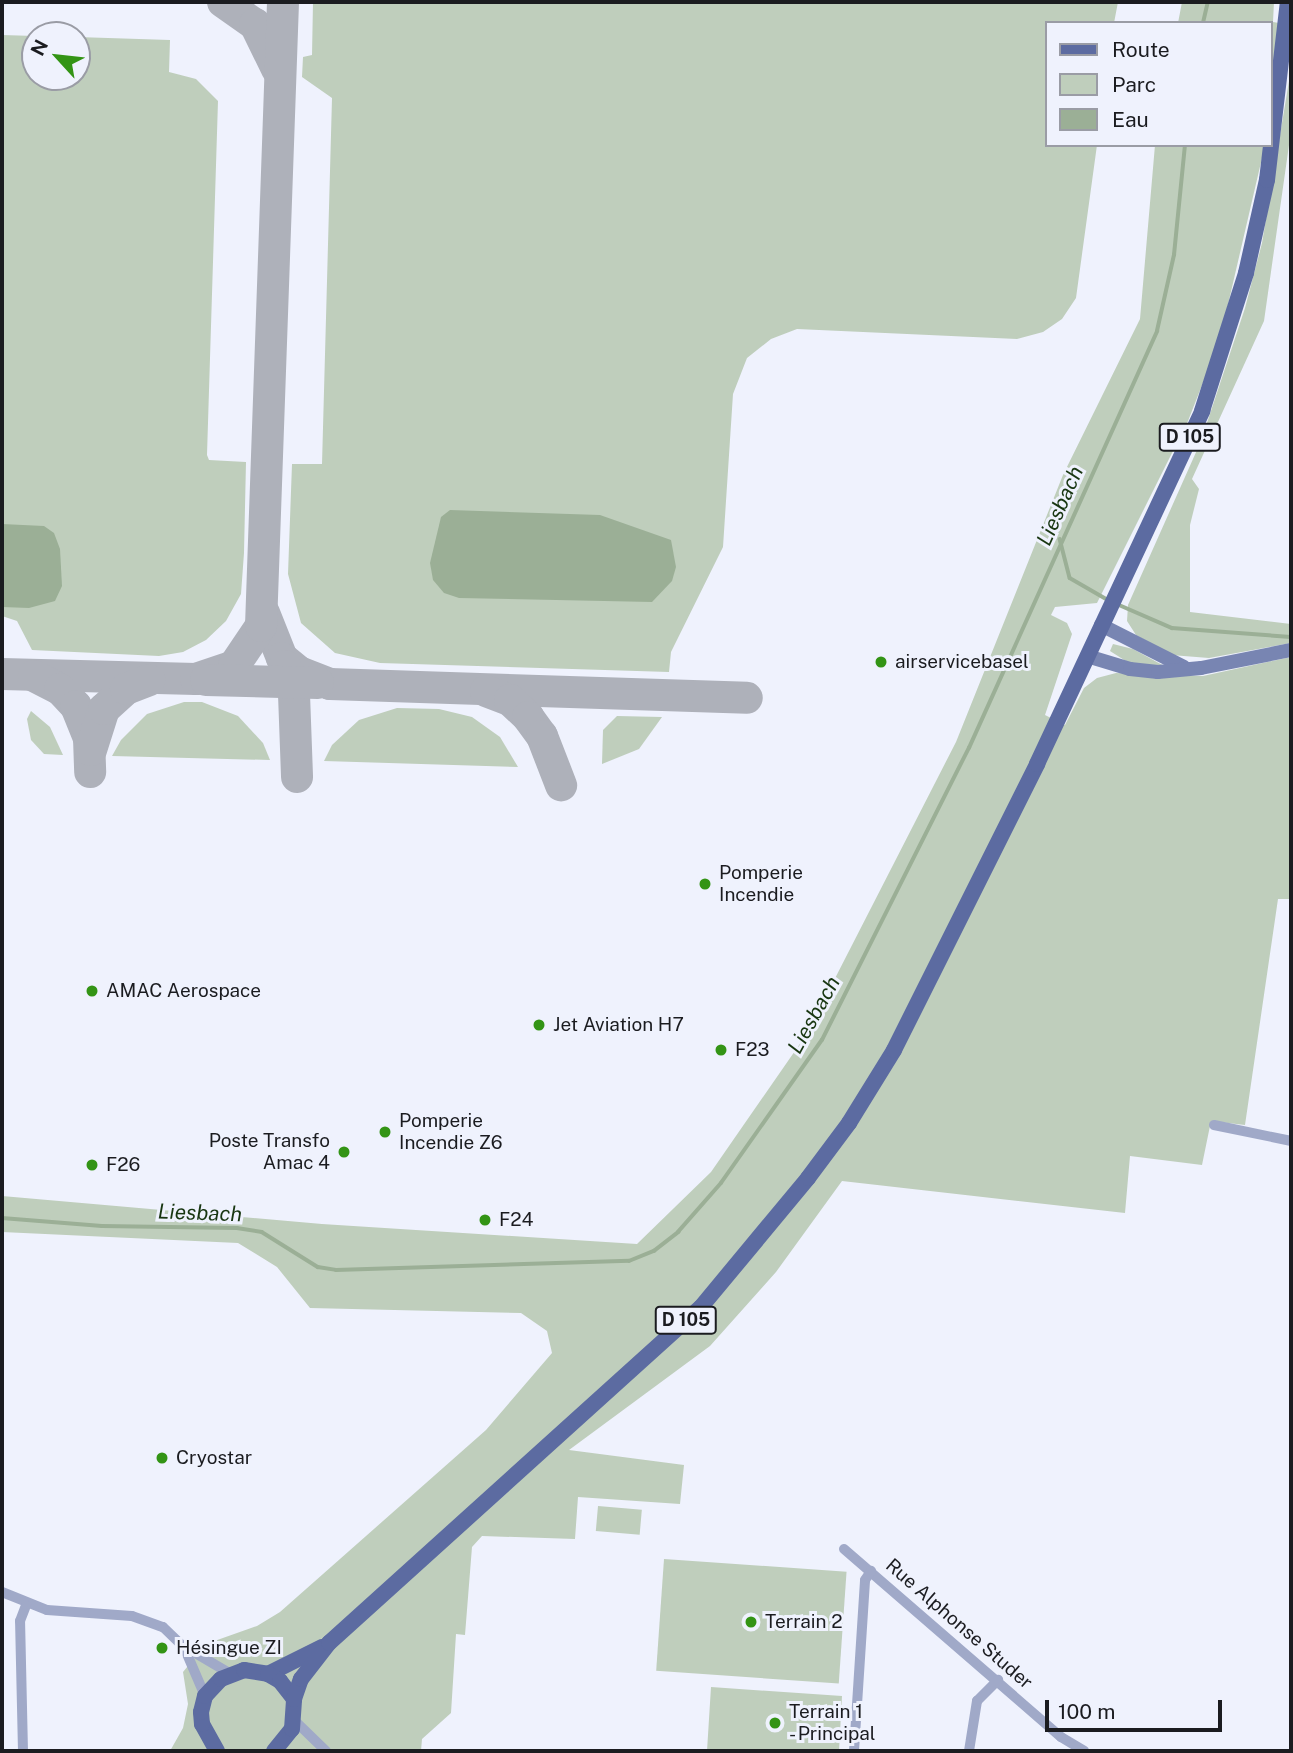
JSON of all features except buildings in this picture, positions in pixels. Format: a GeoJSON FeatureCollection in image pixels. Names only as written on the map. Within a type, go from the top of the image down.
{"type":"FeatureCollection","features":[{"type":"Feature","properties":{"kind":"main road","name":"D 105"},"geometry":{"type":"LineString","coordinates":[[294,1699],[307,1670],[329,1643],[701,1307],[760,1241],[849,1123],[894,1050],[1087,656],[1202,411],[1236,307],[1267,180],[1283,78],[1288,2]]}},
{"type":"Feature","properties":{"kind":"main road","name":"D 105"},"geometry":{"type":"LineString","coordinates":[[268,1674],[329,1643]]}},
{"type":"Feature","properties":{"kind":"main road"},"geometry":{"type":"LineString","coordinates":[[210,1747],[202,1724],[205,1696],[230,1674],[244,1670],[268,1674],[280,1681],[294,1699],[293,1719],[287,1741],[280,1751]]}},
{"type":"Feature","properties":{"kind":"street"},"geometry":{"type":"LineString","coordinates":[[1104,619],[1185,667]]}},
{"type":"Feature","properties":{"kind":"street"},"geometry":{"type":"LineString","coordinates":[[1087,656],[1130,669],[1158,672],[1185,667],[1201,668],[1291,650]]}},
{"type":"Feature","properties":{"kind":"street"},"geometry":{"type":"LineString","coordinates":[[1214,1125],[1291,1141]]}},
{"type":"Feature","properties":{"kind":"street","name":"Rue Alphonse Studer"},"geometry":{"type":"LineString","coordinates":[[844,1549],[999,1680],[1060,1737],[1084,1751]]}},
{"type":"Feature","properties":{"kind":"street"},"geometry":{"type":"LineString","coordinates":[[853,1751],[865,1580],[871,1571]]}},
{"type":"Feature","properties":{"kind":"street"},"geometry":{"type":"LineString","coordinates":[[2,1592],[26,1605],[132,1616],[163,1627],[184,1647],[230,1674]]}},
{"type":"Feature","properties":{"kind":"street"},"geometry":{"type":"LineString","coordinates":[[23,1751],[19,1621],[26,1605]]}},
{"type":"Feature","properties":{"kind":"street"},"geometry":{"type":"LineString","coordinates":[[184,1647],[205,1696]]}},
{"type":"Feature","properties":{"kind":"street"},"geometry":{"type":"LineString","coordinates":[[969,1751],[977,1701],[999,1680]]}},
{"type":"Feature","properties":{"kind":"street"},"geometry":{"type":"LineString","coordinates":[[293,1719],[326,1751]]}},
{"type":"Feature","properties":{"kind":"green space"},"geometry":{"type":"Polygon","coordinates":[[[313,2],[1118,2],[1114,21],[1044,21],[1044,147],[1097,147],[1076,298],[1062,319],[1043,332],[1017,339],[797,329],[771,339],[747,358],[733,394],[723,547],[671,652],[669,672],[380,663],[335,653],[301,623],[288,574],[292,464],[322,464],[332,98],[302,77],[303,57],[312,55],[313,2]]]}},
{"type":"Feature","properties":{"kind":"green space"},"geometry":{"type":"Polygon","coordinates":[[[1182,2],[1274,2],[1273,22],[1279,23],[1272,90],[1272,21],[1178,21],[1182,2]]]}},
{"type":"Feature","properties":{"kind":"green space"},"geometry":{"type":"Polygon","coordinates":[[[2,35],[21,36],[21,91],[91,91],[91,37],[170,40],[169,72],[196,79],[218,101],[207,455],[209,460],[246,462],[241,594],[226,621],[206,640],[183,652],[159,656],[32,650],[17,621],[2,616],[2,35]]]}},
{"type":"Feature","properties":{"kind":"green space"},"geometry":{"type":"Polygon","coordinates":[[[1291,69],[1291,131],[1264,321],[1192,479],[1199,489],[1190,525],[1190,612],[1291,624],[1291,643],[1209,658],[1171,655],[1136,635],[1127,621],[1128,605],[1201,441],[1245,308],[1262,243],[1291,69]]]}},
{"type":"Feature","properties":{"kind":"green space"},"geometry":{"type":"Polygon","coordinates":[[[1155,147],[1265,147],[1220,339],[1188,421],[1097,603],[1055,607],[1051,615],[1067,623],[1072,634],[1045,715],[1065,725],[1084,688],[1097,678],[1116,673],[1203,676],[1291,657],[1291,899],[1278,899],[1245,1125],[1211,1121],[1202,1165],[1130,1156],[1125,1213],[842,1181],[776,1272],[710,1346],[569,1450],[684,1465],[680,1504],[578,1497],[575,1539],[482,1536],[472,1547],[465,1635],[456,1634],[451,1713],[422,1739],[421,1751],[170,1751],[183,1728],[188,1704],[183,1672],[206,1644],[257,1626],[280,1612],[486,1430],[552,1353],[547,1331],[521,1313],[310,1308],[277,1267],[238,1243],[2,1232],[2,1196],[322,1224],[637,1244],[711,1172],[806,1035],[956,742],[1063,475],[1140,319],[1155,147]]]}},
{"type":"Feature","properties":{"kind":"green space"},"geometry":{"type":"Polygon","coordinates":[[[1113,644],[1133,649],[1166,667],[1132,665],[1110,651],[1113,644]]]}},
{"type":"Feature","properties":{"kind":"green space"},"geometry":{"type":"Polygon","coordinates":[[[184,702],[202,702],[238,716],[263,743],[270,760],[112,756],[121,740],[147,714],[184,702]]]}},
{"type":"Feature","properties":{"kind":"green space"},"geometry":{"type":"Polygon","coordinates":[[[397,708],[439,709],[472,717],[500,737],[518,767],[324,761],[332,745],[359,720],[397,708]]]}},
{"type":"Feature","properties":{"kind":"green space"},"geometry":{"type":"Polygon","coordinates":[[[31,711],[50,727],[63,755],[44,754],[31,740],[27,719],[31,711]]]}},
{"type":"Feature","properties":{"kind":"green space"},"geometry":{"type":"Polygon","coordinates":[[[617,716],[662,717],[639,749],[602,764],[603,730],[617,716]]]}},
{"type":"Feature","properties":{"kind":"green space"},"geometry":{"type":"Polygon","coordinates":[[[598,1506],[642,1510],[640,1535],[596,1531],[598,1506]]]}},
{"type":"Feature","properties":{"kind":"green space","name":"Terrain 2"},"geometry":{"type":"Polygon","coordinates":[[[664,1559],[847,1572],[839,1683],[656,1671],[664,1559]]]}},
{"type":"Feature","properties":{"kind":"green space","name":"Terrain 1 - Principal"},"geometry":{"type":"Polygon","coordinates":[[[711,1687],[842,1696],[839,1751],[707,1751],[711,1687]]]}},
{"type":"Feature","properties":{"kind":"water"},"geometry":{"type":"Polygon","coordinates":[[[450,510],[600,515],[671,540],[676,567],[672,581],[652,602],[459,598],[444,593],[433,580],[430,563],[441,517],[450,510]]]}},
{"type":"Feature","properties":{"kind":"water"},"geometry":{"type":"Polygon","coordinates":[[[2,524],[44,526],[54,533],[60,549],[62,586],[55,601],[29,608],[2,607],[2,524]]]}},
{"type":"Feature","properties":{"kind":"waterway","name":"Liesbach"},"geometry":{"type":"LineString","coordinates":[[1203,21],[1208,2]]}},
{"type":"Feature","properties":{"kind":"waterway","name":"Liesbach"},"geometry":{"type":"LineString","coordinates":[[2,1218],[102,1226],[237,1228],[262,1232],[318,1267],[336,1270],[629,1261],[654,1251],[678,1232],[721,1183],[822,1040],[969,748],[1157,331],[1174,255],[1185,147]]}},
{"type":"Feature","properties":{"kind":"waterway"},"geometry":{"type":"LineString","coordinates":[[1060,539],[1070,578],[1110,601]]}},
{"type":"Feature","properties":{"kind":"waterway"},"geometry":{"type":"LineString","coordinates":[[1117,604],[1172,628],[1291,637]]}},
{"type":"Feature","properties":{"kind":"taxiway"},"geometry":{"type":"LineString","coordinates":[[223,2],[255,24],[277,69]]}},
{"type":"Feature","properties":{"kind":"taxiway"},"geometry":{"type":"LineString","coordinates":[[2,674],[196,679],[234,666],[261,626],[283,2]]}},
{"type":"Feature","properties":{"kind":"taxiway"},"geometry":{"type":"LineString","coordinates":[[264,613],[282,658],[299,672],[330,684],[747,698]]}},
{"type":"Feature","properties":{"kind":"taxiway"},"geometry":{"type":"LineString","coordinates":[[285,666],[294,694],[297,777]]}},
{"type":"Feature","properties":{"kind":"taxiway"},"geometry":{"type":"LineString","coordinates":[[34,676],[60,689],[76,706],[89,738],[90,772]]}},
{"type":"Feature","properties":{"kind":"taxiway"},"geometry":{"type":"LineString","coordinates":[[91,750],[104,709],[126,689],[149,680]]}},
{"type":"Feature","properties":{"kind":"taxiway"},"geometry":{"type":"LineString","coordinates":[[206,680],[318,683]]}},
{"type":"Feature","properties":{"kind":"taxiway"},"geometry":{"type":"LineString","coordinates":[[486,691],[510,700],[528,717],[542,736],[561,785]]}},
{"type":"Feature","properties":{"kind":"place","name":"airservicebasel"},"geometry":{"type":"Point","coordinates":[881,662]}},
{"type":"Feature","properties":{"kind":"place","name":"Pomperie Incendie"},"geometry":{"type":"Point","coordinates":[705,884]}},
{"type":"Feature","properties":{"kind":"place","name":"AMAC Aerospace"},"geometry":{"type":"Point","coordinates":[92,991]}},
{"type":"Feature","properties":{"kind":"place","name":"Jet Aviation H7"},"geometry":{"type":"Point","coordinates":[539,1025]}},
{"type":"Feature","properties":{"kind":"place","name":"F23"},"geometry":{"type":"Point","coordinates":[721,1050]}},
{"type":"Feature","properties":{"kind":"place","name":"Pomperie Incendie Z6"},"geometry":{"type":"Point","coordinates":[385,1132]}},
{"type":"Feature","properties":{"kind":"place","name":"Poste Transfo Amac 4"},"geometry":{"type":"Point","coordinates":[344,1152]}},
{"type":"Feature","properties":{"kind":"place","name":"F26"},"geometry":{"type":"Point","coordinates":[92,1165]}},
{"type":"Feature","properties":{"kind":"place","name":"F24"},"geometry":{"type":"Point","coordinates":[485,1220]}},
{"type":"Feature","properties":{"kind":"place","name":"Cryostar"},"geometry":{"type":"Point","coordinates":[162,1458]}},
{"type":"Feature","properties":{"kind":"place","name":"Terrain 2"},"geometry":{"type":"Point","coordinates":[751,1622]}},
{"type":"Feature","properties":{"kind":"place","name":"Hésingue ZI"},"geometry":{"type":"Point","coordinates":[162,1648]}},
{"type":"Feature","properties":{"kind":"place","name":"Terrain 1 - Principal"},"geometry":{"type":"Point","coordinates":[775,1723]}}]}
